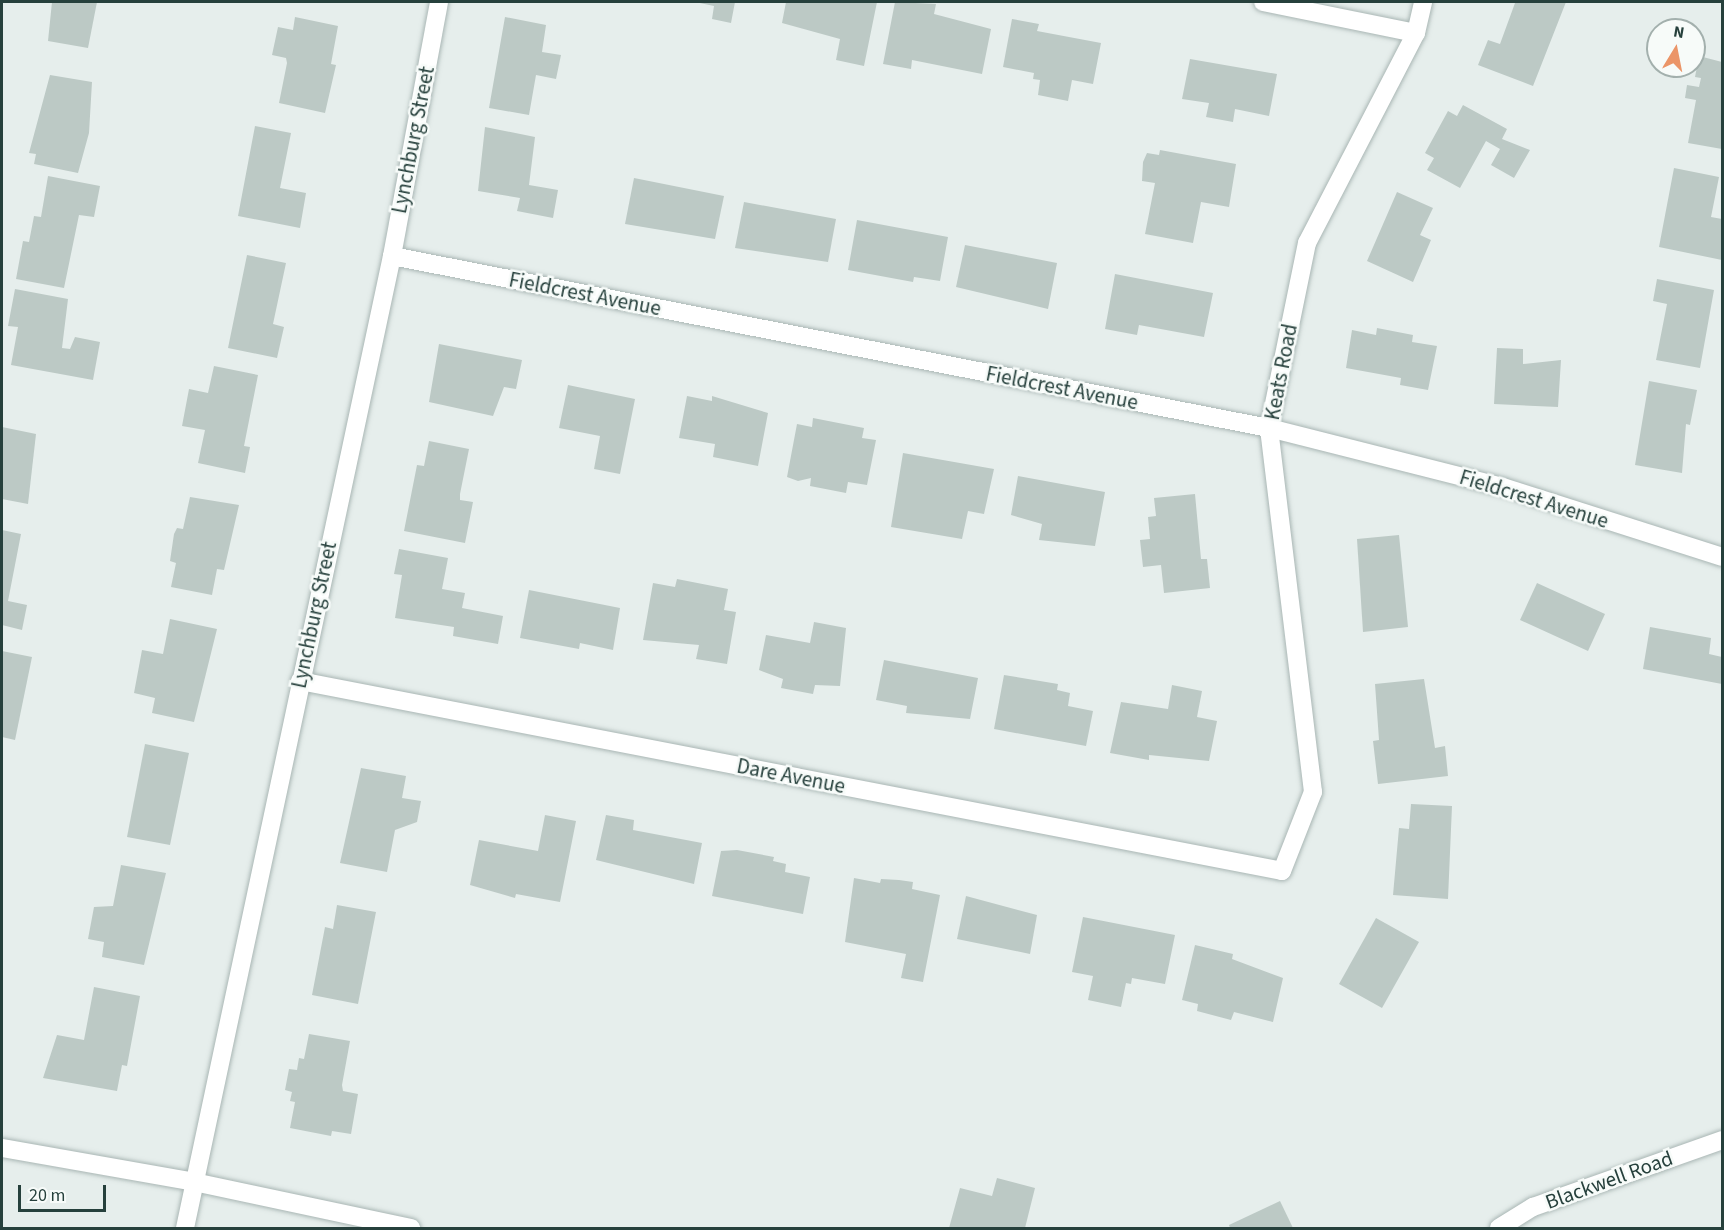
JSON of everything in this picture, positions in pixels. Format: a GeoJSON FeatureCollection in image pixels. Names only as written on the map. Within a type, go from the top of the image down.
{"type":"FeatureCollection","features":[{"type":"Feature","properties":{"kind":"street","name":"Lynchburg Street"},"geometry":{"type":"LineString","coordinates":[[185,1228],[392,256],[439,2]]}},
{"type":"Feature","properties":{"kind":"street"},"geometry":{"type":"LineString","coordinates":[[1263,2],[1416,33]]}},
{"type":"Feature","properties":{"kind":"street","name":"Keats Road"},"geometry":{"type":"LineString","coordinates":[[1282,871],[1312,792],[1269,428],[1307,243],[1416,33],[1423,2]]}},
{"type":"Feature","properties":{"kind":"street","name":"Fieldcrest Avenue"},"geometry":{"type":"LineString","coordinates":[[392,256],[1269,428],[1503,488],[1722,557]]}},
{"type":"Feature","properties":{"kind":"street","name":"Dare Avenue"},"geometry":{"type":"LineString","coordinates":[[300,681],[1282,871]]}},
{"type":"Feature","properties":{"kind":"street","name":"Blackwell Road"},"geometry":{"type":"LineString","coordinates":[[1499,1228],[1533,1207],[1722,1140]]}},
{"type":"Feature","properties":{"kind":"street"},"geometry":{"type":"LineString","coordinates":[[2,1148],[194,1182],[411,1228]]}},
{"type":"Feature","properties":{"kind":"building"},"geometry":{"type":"Polygon","coordinates":[[[52,2],[97,2],[88,48],[48,41],[52,2]]]}},
{"type":"Feature","properties":{"kind":"building"},"geometry":{"type":"Polygon","coordinates":[[[695,2],[735,2],[731,23],[712,19],[714,6],[695,2]]]}},
{"type":"Feature","properties":{"kind":"building"},"geometry":{"type":"Polygon","coordinates":[[[786,2],[877,2],[864,66],[836,60],[840,39],[782,23],[786,2]]]}},
{"type":"Feature","properties":{"kind":"building"},"geometry":{"type":"Polygon","coordinates":[[[895,2],[936,4],[934,14],[991,29],[982,74],[912,60],[911,69],[883,64],[895,2]]]}},
{"type":"Feature","properties":{"kind":"building"},"geometry":{"type":"Polygon","coordinates":[[[1566,2],[1533,86],[1478,65],[1488,40],[1500,44],[1515,3],[1566,2]]]}},
{"type":"Feature","properties":{"kind":"building"},"geometry":{"type":"Polygon","coordinates":[[[295,17],[338,26],[331,64],[336,65],[325,113],[279,103],[287,63],[286,58],[272,55],[278,27],[293,30],[295,17]]]}},
{"type":"Feature","properties":{"kind":"building"},"geometry":{"type":"Polygon","coordinates":[[[505,17],[546,25],[542,52],[561,55],[556,79],[536,75],[529,115],[489,108],[505,17]]]}},
{"type":"Feature","properties":{"kind":"building"},"geometry":{"type":"Polygon","coordinates":[[[1012,19],[1039,24],[1037,31],[1101,43],[1093,84],[1072,80],[1068,101],[1038,95],[1040,80],[1033,79],[1034,73],[1003,67],[1012,19]]]}},
{"type":"Feature","properties":{"kind":"building"},"geometry":{"type":"Polygon","coordinates":[[[1706,58],[1722,62],[1722,149],[1688,143],[1696,100],[1685,98],[1687,85],[1699,87],[1701,78],[1706,78],[1706,58]]]}},
{"type":"Feature","properties":{"kind":"building"},"geometry":{"type":"Polygon","coordinates":[[[1190,59],[1277,74],[1269,116],[1235,109],[1233,122],[1206,117],[1209,103],[1182,99],[1190,59]]]}},
{"type":"Feature","properties":{"kind":"building"},"geometry":{"type":"Polygon","coordinates":[[[50,75],[92,82],[89,133],[78,173],[34,164],[36,154],[29,153],[50,75]]]}},
{"type":"Feature","properties":{"kind":"building"},"geometry":{"type":"Polygon","coordinates":[[[1463,105],[1507,129],[1502,139],[1530,150],[1514,178],[1491,165],[1500,149],[1486,141],[1460,188],[1427,170],[1434,158],[1425,153],[1448,111],[1457,116],[1463,105]]]}},
{"type":"Feature","properties":{"kind":"building"},"geometry":{"type":"Polygon","coordinates":[[[255,126],[291,133],[280,188],[306,193],[300,228],[238,216],[255,126]]]}},
{"type":"Feature","properties":{"kind":"building"},"geometry":{"type":"Polygon","coordinates":[[[485,127],[535,137],[529,185],[558,190],[553,218],[517,211],[520,198],[478,191],[485,127]]]}},
{"type":"Feature","properties":{"kind":"building"},"geometry":{"type":"Polygon","coordinates":[[[1160,150],[1236,164],[1229,207],[1201,202],[1193,243],[1145,234],[1155,183],[1142,181],[1143,162],[1147,153],[1159,155],[1160,150]]]}},
{"type":"Feature","properties":{"kind":"building"},"geometry":{"type":"Polygon","coordinates":[[[1674,168],[1719,177],[1711,217],[1722,219],[1722,260],[1659,247],[1674,168]]]}},
{"type":"Feature","properties":{"kind":"building"},"geometry":{"type":"Polygon","coordinates":[[[48,176],[100,186],[94,217],[79,215],[64,288],[16,279],[23,241],[29,242],[34,216],[41,217],[48,176]]]}},
{"type":"Feature","properties":{"kind":"building"},"geometry":{"type":"Polygon","coordinates":[[[634,178],[724,196],[715,239],[625,224],[634,178]]]}},
{"type":"Feature","properties":{"kind":"building"},"geometry":{"type":"Polygon","coordinates":[[[1397,192],[1433,208],[1420,235],[1431,240],[1413,282],[1367,261],[1397,192]]]}},
{"type":"Feature","properties":{"kind":"building"},"geometry":{"type":"Polygon","coordinates":[[[744,202],[836,219],[828,262],[735,248],[744,202]]]}},
{"type":"Feature","properties":{"kind":"building"},"geometry":{"type":"Polygon","coordinates":[[[857,220],[948,237],[940,281],[914,277],[913,282],[848,270],[857,220]]]}},
{"type":"Feature","properties":{"kind":"building"},"geometry":{"type":"Polygon","coordinates":[[[965,245],[1057,263],[1048,309],[956,287],[965,245]]]}},
{"type":"Feature","properties":{"kind":"building"},"geometry":{"type":"Polygon","coordinates":[[[247,255],[286,263],[273,324],[284,327],[277,358],[228,348],[247,255]]]}},
{"type":"Feature","properties":{"kind":"building"},"geometry":{"type":"Polygon","coordinates":[[[1115,274],[1213,293],[1204,337],[1139,325],[1137,335],[1105,329],[1115,274]]]}},
{"type":"Feature","properties":{"kind":"building"},"geometry":{"type":"Polygon","coordinates":[[[1657,279],[1714,290],[1700,368],[1656,360],[1667,304],[1653,301],[1657,279]]]}},
{"type":"Feature","properties":{"kind":"building"},"geometry":{"type":"Polygon","coordinates":[[[15,289],[68,299],[62,348],[70,349],[75,337],[100,342],[93,380],[11,365],[18,327],[8,326],[15,289]]]}},
{"type":"Feature","properties":{"kind":"building"},"geometry":{"type":"Polygon","coordinates":[[[1377,328],[1413,335],[1412,342],[1437,346],[1428,390],[1400,385],[1401,378],[1346,368],[1352,330],[1376,335],[1377,328]]]}},
{"type":"Feature","properties":{"kind":"building"},"geometry":{"type":"Polygon","coordinates":[[[439,344],[522,360],[516,389],[504,387],[493,416],[429,402],[439,344]]]}},
{"type":"Feature","properties":{"kind":"building"},"geometry":{"type":"Polygon","coordinates":[[[1497,348],[1523,349],[1523,364],[1561,360],[1558,407],[1494,404],[1497,348]]]}},
{"type":"Feature","properties":{"kind":"building"},"geometry":{"type":"Polygon","coordinates":[[[214,366],[258,375],[244,446],[250,447],[245,473],[198,463],[205,430],[182,426],[189,389],[208,393],[214,366]]]}},
{"type":"Feature","properties":{"kind":"building"},"geometry":{"type":"Polygon","coordinates":[[[1649,381],[1697,390],[1690,425],[1686,424],[1682,473],[1635,465],[1649,381]]]}},
{"type":"Feature","properties":{"kind":"building"},"geometry":{"type":"Polygon","coordinates":[[[568,385],[635,399],[620,474],[594,469],[600,436],[559,428],[568,385]]]}},
{"type":"Feature","properties":{"kind":"building"},"geometry":{"type":"Polygon","coordinates":[[[687,396],[712,401],[712,396],[768,413],[758,466],[713,457],[715,444],[679,438],[687,396]]]}},
{"type":"Feature","properties":{"kind":"building"},"geometry":{"type":"Polygon","coordinates":[[[813,418],[864,428],[862,438],[876,440],[867,485],[848,482],[846,493],[810,486],[811,478],[798,481],[787,477],[797,424],[812,427],[813,418]]]}},
{"type":"Feature","properties":{"kind":"building"},"geometry":{"type":"Polygon","coordinates":[[[2,427],[36,434],[28,504],[2,499],[2,427]]]}},
{"type":"Feature","properties":{"kind":"building"},"geometry":{"type":"Polygon","coordinates":[[[429,441],[469,449],[460,494],[460,500],[473,502],[465,543],[404,531],[417,465],[424,466],[429,441]]]}},
{"type":"Feature","properties":{"kind":"building"},"geometry":{"type":"Polygon","coordinates":[[[903,453],[994,469],[984,514],[968,511],[962,539],[891,527],[903,453]]]}},
{"type":"Feature","properties":{"kind":"building"},"geometry":{"type":"Polygon","coordinates":[[[1018,476],[1105,492],[1095,546],[1039,540],[1042,524],[1011,515],[1018,476]]]}},
{"type":"Feature","properties":{"kind":"building"},"geometry":{"type":"Polygon","coordinates":[[[1195,494],[1201,559],[1207,559],[1210,588],[1164,593],[1161,565],[1143,567],[1140,540],[1150,539],[1148,517],[1156,516],[1154,498],[1195,494]]]}},
{"type":"Feature","properties":{"kind":"building"},"geometry":{"type":"Polygon","coordinates":[[[190,497],[239,505],[224,570],[217,569],[212,595],[171,587],[176,563],[170,561],[174,534],[177,528],[183,529],[190,497]]]}},
{"type":"Feature","properties":{"kind":"building"},"geometry":{"type":"Polygon","coordinates":[[[2,530],[21,534],[8,601],[27,605],[22,630],[2,625],[2,530]]]}},
{"type":"Feature","properties":{"kind":"building"},"geometry":{"type":"Polygon","coordinates":[[[1399,535],[1408,627],[1363,632],[1357,539],[1399,535]]]}},
{"type":"Feature","properties":{"kind":"building"},"geometry":{"type":"Polygon","coordinates":[[[399,549],[448,558],[442,589],[465,593],[462,608],[503,616],[498,644],[453,636],[454,627],[395,618],[402,575],[394,574],[399,549]]]}},
{"type":"Feature","properties":{"kind":"building"},"geometry":{"type":"Polygon","coordinates":[[[677,579],[728,589],[724,610],[736,612],[727,664],[696,659],[699,645],[643,640],[653,583],[675,587],[677,579]]]}},
{"type":"Feature","properties":{"kind":"building"},"geometry":{"type":"Polygon","coordinates":[[[1537,583],[1605,614],[1588,651],[1520,620],[1537,583]]]}},
{"type":"Feature","properties":{"kind":"building"},"geometry":{"type":"Polygon","coordinates":[[[529,590],[620,608],[613,650],[580,643],[579,649],[520,638],[529,590]]]}},
{"type":"Feature","properties":{"kind":"building"},"geometry":{"type":"Polygon","coordinates":[[[170,619],[217,629],[194,722],[152,713],[155,698],[134,693],[142,650],[163,654],[170,619]]]}},
{"type":"Feature","properties":{"kind":"building"},"geometry":{"type":"Polygon","coordinates":[[[814,622],[846,628],[840,686],[815,685],[813,694],[781,688],[783,679],[759,670],[766,635],[810,643],[814,622]]]}},
{"type":"Feature","properties":{"kind":"building"},"geometry":{"type":"Polygon","coordinates":[[[1650,627],[1711,638],[1709,654],[1722,657],[1722,684],[1643,669],[1650,627]]]}},
{"type":"Feature","properties":{"kind":"building"},"geometry":{"type":"Polygon","coordinates":[[[2,651],[32,657],[15,740],[2,737],[2,651]]]}},
{"type":"Feature","properties":{"kind":"building"},"geometry":{"type":"Polygon","coordinates":[[[884,660],[978,678],[970,719],[906,713],[907,706],[876,700],[884,660]]]}},
{"type":"Feature","properties":{"kind":"building"},"geometry":{"type":"Polygon","coordinates":[[[1004,675],[1058,684],[1057,690],[1070,693],[1068,706],[1093,711],[1086,746],[994,729],[1004,675]]]}},
{"type":"Feature","properties":{"kind":"building"},"geometry":{"type":"Polygon","coordinates":[[[1424,679],[1435,748],[1445,746],[1448,776],[1378,784],[1373,741],[1379,740],[1375,684],[1424,679]]]}},
{"type":"Feature","properties":{"kind":"building"},"geometry":{"type":"Polygon","coordinates":[[[1172,685],[1202,691],[1197,717],[1217,721],[1209,761],[1149,755],[1149,760],[1110,753],[1121,702],[1168,709],[1172,685]]]}},
{"type":"Feature","properties":{"kind":"building"},"geometry":{"type":"Polygon","coordinates":[[[145,744],[189,753],[170,845],[127,837],[145,744]]]}},
{"type":"Feature","properties":{"kind":"building"},"geometry":{"type":"Polygon","coordinates":[[[361,768],[406,776],[402,798],[421,801],[417,822],[395,830],[387,872],[340,863],[361,768]]]}},
{"type":"Feature","properties":{"kind":"building"},"geometry":{"type":"Polygon","coordinates":[[[1411,804],[1452,806],[1448,899],[1393,895],[1399,828],[1409,829],[1411,804]]]}},
{"type":"Feature","properties":{"kind":"building"},"geometry":{"type":"Polygon","coordinates":[[[545,815],[576,821],[560,902],[516,894],[515,898],[470,885],[479,840],[538,851],[545,815]]]}},
{"type":"Feature","properties":{"kind":"building"},"geometry":{"type":"Polygon","coordinates":[[[606,815],[634,820],[633,830],[702,843],[694,884],[596,860],[606,815]]]}},
{"type":"Feature","properties":{"kind":"building"},"geometry":{"type":"Polygon","coordinates":[[[737,850],[774,857],[773,861],[786,864],[785,872],[810,877],[803,914],[712,896],[721,851],[737,850]]]}},
{"type":"Feature","properties":{"kind":"building"},"geometry":{"type":"Polygon","coordinates":[[[121,865],[166,873],[144,965],[102,957],[104,942],[88,939],[94,907],[113,906],[121,865]]]}},
{"type":"Feature","properties":{"kind":"building"},"geometry":{"type":"Polygon","coordinates":[[[854,878],[880,883],[881,879],[913,882],[912,889],[940,895],[923,982],[901,978],[906,954],[845,942],[854,878]]]}},
{"type":"Feature","properties":{"kind":"building"},"geometry":{"type":"Polygon","coordinates":[[[966,896],[1037,915],[1030,954],[957,939],[966,896]]]}},
{"type":"Feature","properties":{"kind":"building"},"geometry":{"type":"Polygon","coordinates":[[[337,905],[376,912],[358,1004],[312,995],[325,927],[333,929],[337,905]]]}},
{"type":"Feature","properties":{"kind":"building"},"geometry":{"type":"Polygon","coordinates":[[[1083,917],[1175,935],[1165,984],[1132,978],[1131,984],[1126,983],[1121,1007],[1088,1000],[1093,976],[1072,972],[1083,917]]]}},
{"type":"Feature","properties":{"kind":"building"},"geometry":{"type":"Polygon","coordinates":[[[1376,918],[1419,942],[1382,1008],[1339,984],[1376,918]]]}},
{"type":"Feature","properties":{"kind":"building"},"geometry":{"type":"Polygon","coordinates":[[[1195,945],[1233,954],[1232,959],[1283,978],[1273,1022],[1234,1012],[1231,1020],[1197,1011],[1198,1004],[1182,1000],[1195,945]]]}},
{"type":"Feature","properties":{"kind":"building"},"geometry":{"type":"Polygon","coordinates":[[[94,987],[140,996],[127,1066],[122,1065],[117,1091],[43,1078],[57,1035],[84,1040],[94,987]]]}},
{"type":"Feature","properties":{"kind":"building"},"geometry":{"type":"Polygon","coordinates":[[[309,1034],[350,1041],[342,1085],[343,1091],[358,1094],[351,1134],[332,1131],[331,1136],[290,1128],[295,1102],[290,1101],[292,1092],[285,1090],[289,1069],[297,1070],[299,1058],[304,1059],[309,1034]]]}},
{"type":"Feature","properties":{"kind":"building"},"geometry":{"type":"Polygon","coordinates":[[[997,1178],[1035,1188],[1025,1228],[949,1228],[960,1188],[992,1196],[997,1178]]]}},
{"type":"Feature","properties":{"kind":"building"},"geometry":{"type":"Polygon","coordinates":[[[1280,1201],[1293,1228],[1230,1228],[1229,1225],[1280,1201]]]}}]}
